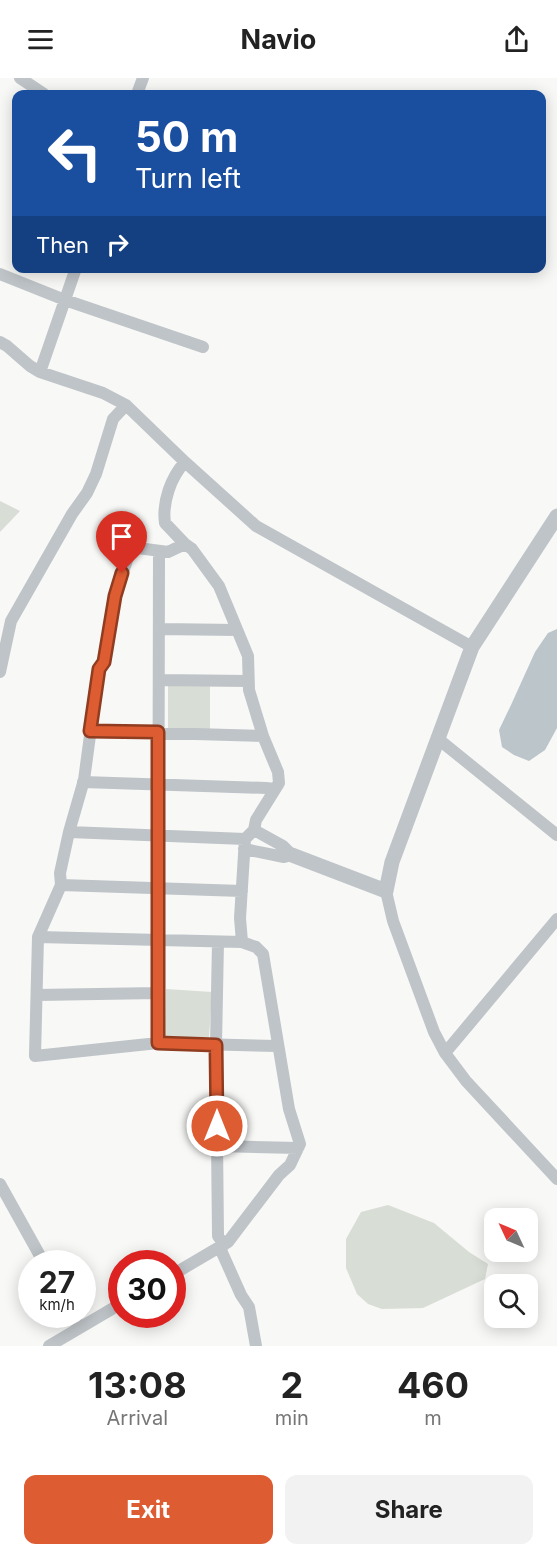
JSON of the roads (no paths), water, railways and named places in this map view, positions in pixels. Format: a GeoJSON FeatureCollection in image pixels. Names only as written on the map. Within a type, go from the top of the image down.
{"type":"FeatureCollection","features":[{"type":"Feature","properties":{"kind":"street"},"geometry":{"type":"LineString","coordinates":[[20,78],[38,90]]}},
{"type":"Feature","properties":{"kind":"street"},"geometry":{"type":"LineString","coordinates":[[40,372],[74,273]]}},
{"type":"Feature","properties":{"kind":"street"},"geometry":{"type":"LineString","coordinates":[[0,274],[65,300],[203,347]]}},
{"type":"Feature","properties":{"kind":"street"},"geometry":{"type":"LineString","coordinates":[[0,342],[40,372],[103,393],[126,405],[256,526],[472,647]]}},
{"type":"Feature","properties":{"kind":"street"},"geometry":{"type":"LineString","coordinates":[[0,672],[11,621],[72,514],[87,493],[96,474],[113,419],[126,405]]}},
{"type":"Feature","properties":{"kind":"street"},"geometry":{"type":"LineString","coordinates":[[185,462],[179,468],[166,498],[165,523],[192,549],[219,586],[248,656],[249,690],[263,736],[278,772],[279,783],[256,820],[248,840],[240,918],[242,942]]}},
{"type":"Feature","properties":{"kind":"street"},"geometry":{"type":"LineString","coordinates":[[557,516],[472,647],[392,862],[386,891],[393,921],[434,1032],[445,1053],[466,1082],[557,1179]]}},
{"type":"Feature","properties":{"kind":"street"},"geometry":{"type":"LineString","coordinates":[[185,544],[168,552],[138,548],[130,551],[115,596],[104,662],[99,669],[83,782],[60,873],[61,885],[39,938],[34,1056],[158,1043],[277,1046]]}},
{"type":"Feature","properties":{"kind":"street"},"geometry":{"type":"LineString","coordinates":[[158,1043],[159,552]]}},
{"type":"Feature","properties":{"kind":"street"},"geometry":{"type":"LineString","coordinates":[[159,629],[237,630]]}},
{"type":"Feature","properties":{"kind":"street"},"geometry":{"type":"LineString","coordinates":[[159,680],[249,681]]}},
{"type":"Feature","properties":{"kind":"street"},"geometry":{"type":"LineString","coordinates":[[90,731],[263,736]]}},
{"type":"Feature","properties":{"kind":"street"},"geometry":{"type":"LineString","coordinates":[[437,738],[557,835]]}},
{"type":"Feature","properties":{"kind":"street"},"geometry":{"type":"LineString","coordinates":[[83,782],[275,789]]}},
{"type":"Feature","properties":{"kind":"street"},"geometry":{"type":"LineString","coordinates":[[69,832],[248,840],[283,846],[292,855],[386,891]]}},
{"type":"Feature","properties":{"kind":"street"},"geometry":{"type":"LineString","coordinates":[[248,840],[284,857],[292,855]]}},
{"type":"Feature","properties":{"kind":"street"},"geometry":{"type":"LineString","coordinates":[[61,885],[242,891]]}},
{"type":"Feature","properties":{"kind":"street"},"geometry":{"type":"LineString","coordinates":[[445,1053],[557,919]]}},
{"type":"Feature","properties":{"kind":"street"},"geometry":{"type":"LineString","coordinates":[[39,938],[242,942],[256,946],[263,954],[289,1109],[300,1144],[290,1165],[222,1247],[186,1267]]}},
{"type":"Feature","properties":{"kind":"street"},"geometry":{"type":"LineString","coordinates":[[218,942],[216,1045],[218,1236],[241,1295],[249,1307],[256,1346]]}},
{"type":"Feature","properties":{"kind":"street"},"geometry":{"type":"LineString","coordinates":[[37,995],[158,993]]}},
{"type":"Feature","properties":{"kind":"street"},"geometry":{"type":"LineString","coordinates":[[217,1146],[298,1148]]}},
{"type":"Feature","properties":{"kind":"street"},"geometry":{"type":"LineString","coordinates":[[0,1184],[37,1250]]}},
{"type":"Feature","properties":{"kind":"street"},"geometry":{"type":"LineString","coordinates":[[49,1346],[77,1328]]}}]}
